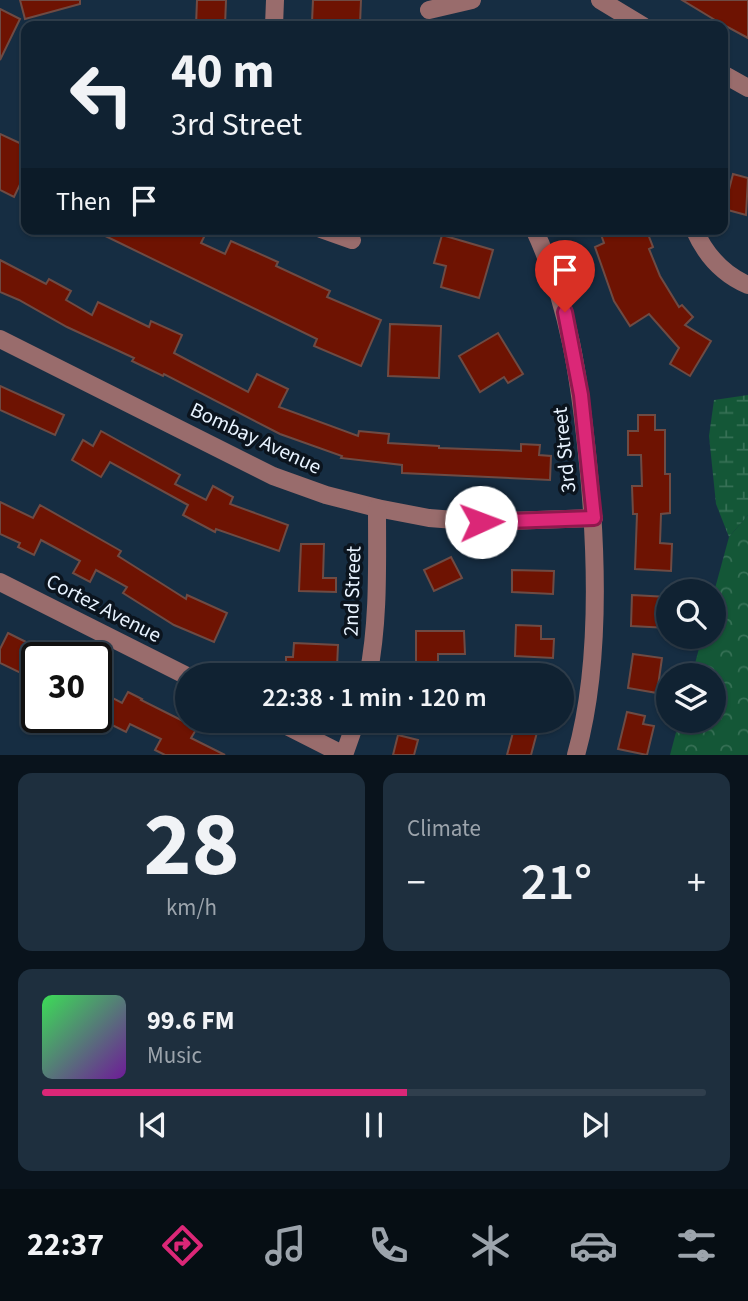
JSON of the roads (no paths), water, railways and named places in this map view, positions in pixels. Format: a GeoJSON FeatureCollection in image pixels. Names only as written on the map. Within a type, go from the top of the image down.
{"type":"FeatureCollection","features":[{"type":"Feature","properties":{"kind":"street"},"geometry":{"type":"LineString","coordinates":[[274,21],[275,0]]}},
{"type":"Feature","properties":{"kind":"street"},"geometry":{"type":"LineString","coordinates":[[430,12],[471,0]]}},
{"type":"Feature","properties":{"kind":"street"},"geometry":{"type":"LineString","coordinates":[[600,0],[635,21]]}},
{"type":"Feature","properties":{"kind":"street"},"geometry":{"type":"LineString","coordinates":[[728,77],[748,88]]}},
{"type":"Feature","properties":{"kind":"street"},"geometry":{"type":"LineString","coordinates":[[338,235],[352,240]]}},
{"type":"Feature","properties":{"kind":"street","name":"3rd Street"},"geometry":{"type":"LineString","coordinates":[[537,235],[565,312],[581,395],[594,518],[596,584],[591,663],[576,755]]}},
{"type":"Feature","properties":{"kind":"street"},"geometry":{"type":"LineString","coordinates":[[696,235],[716,265],[748,285]]}},
{"type":"Feature","properties":{"kind":"street","name":"Bombay Avenue"},"geometry":{"type":"LineString","coordinates":[[0,338],[273,475],[326,495],[429,518],[481,522],[594,518]]}},
{"type":"Feature","properties":{"kind":"street","name":"2nd Street"},"geometry":{"type":"LineString","coordinates":[[371,663],[377,586],[377,508]]}},
{"type":"Feature","properties":{"kind":"street","name":"Cortez Avenue"},"geometry":{"type":"LineString","coordinates":[[0,582],[175,670]]}},
{"type":"Feature","properties":{"kind":"street"},"geometry":{"type":"LineString","coordinates":[[301,733],[344,755],[352,733]]}}]}
